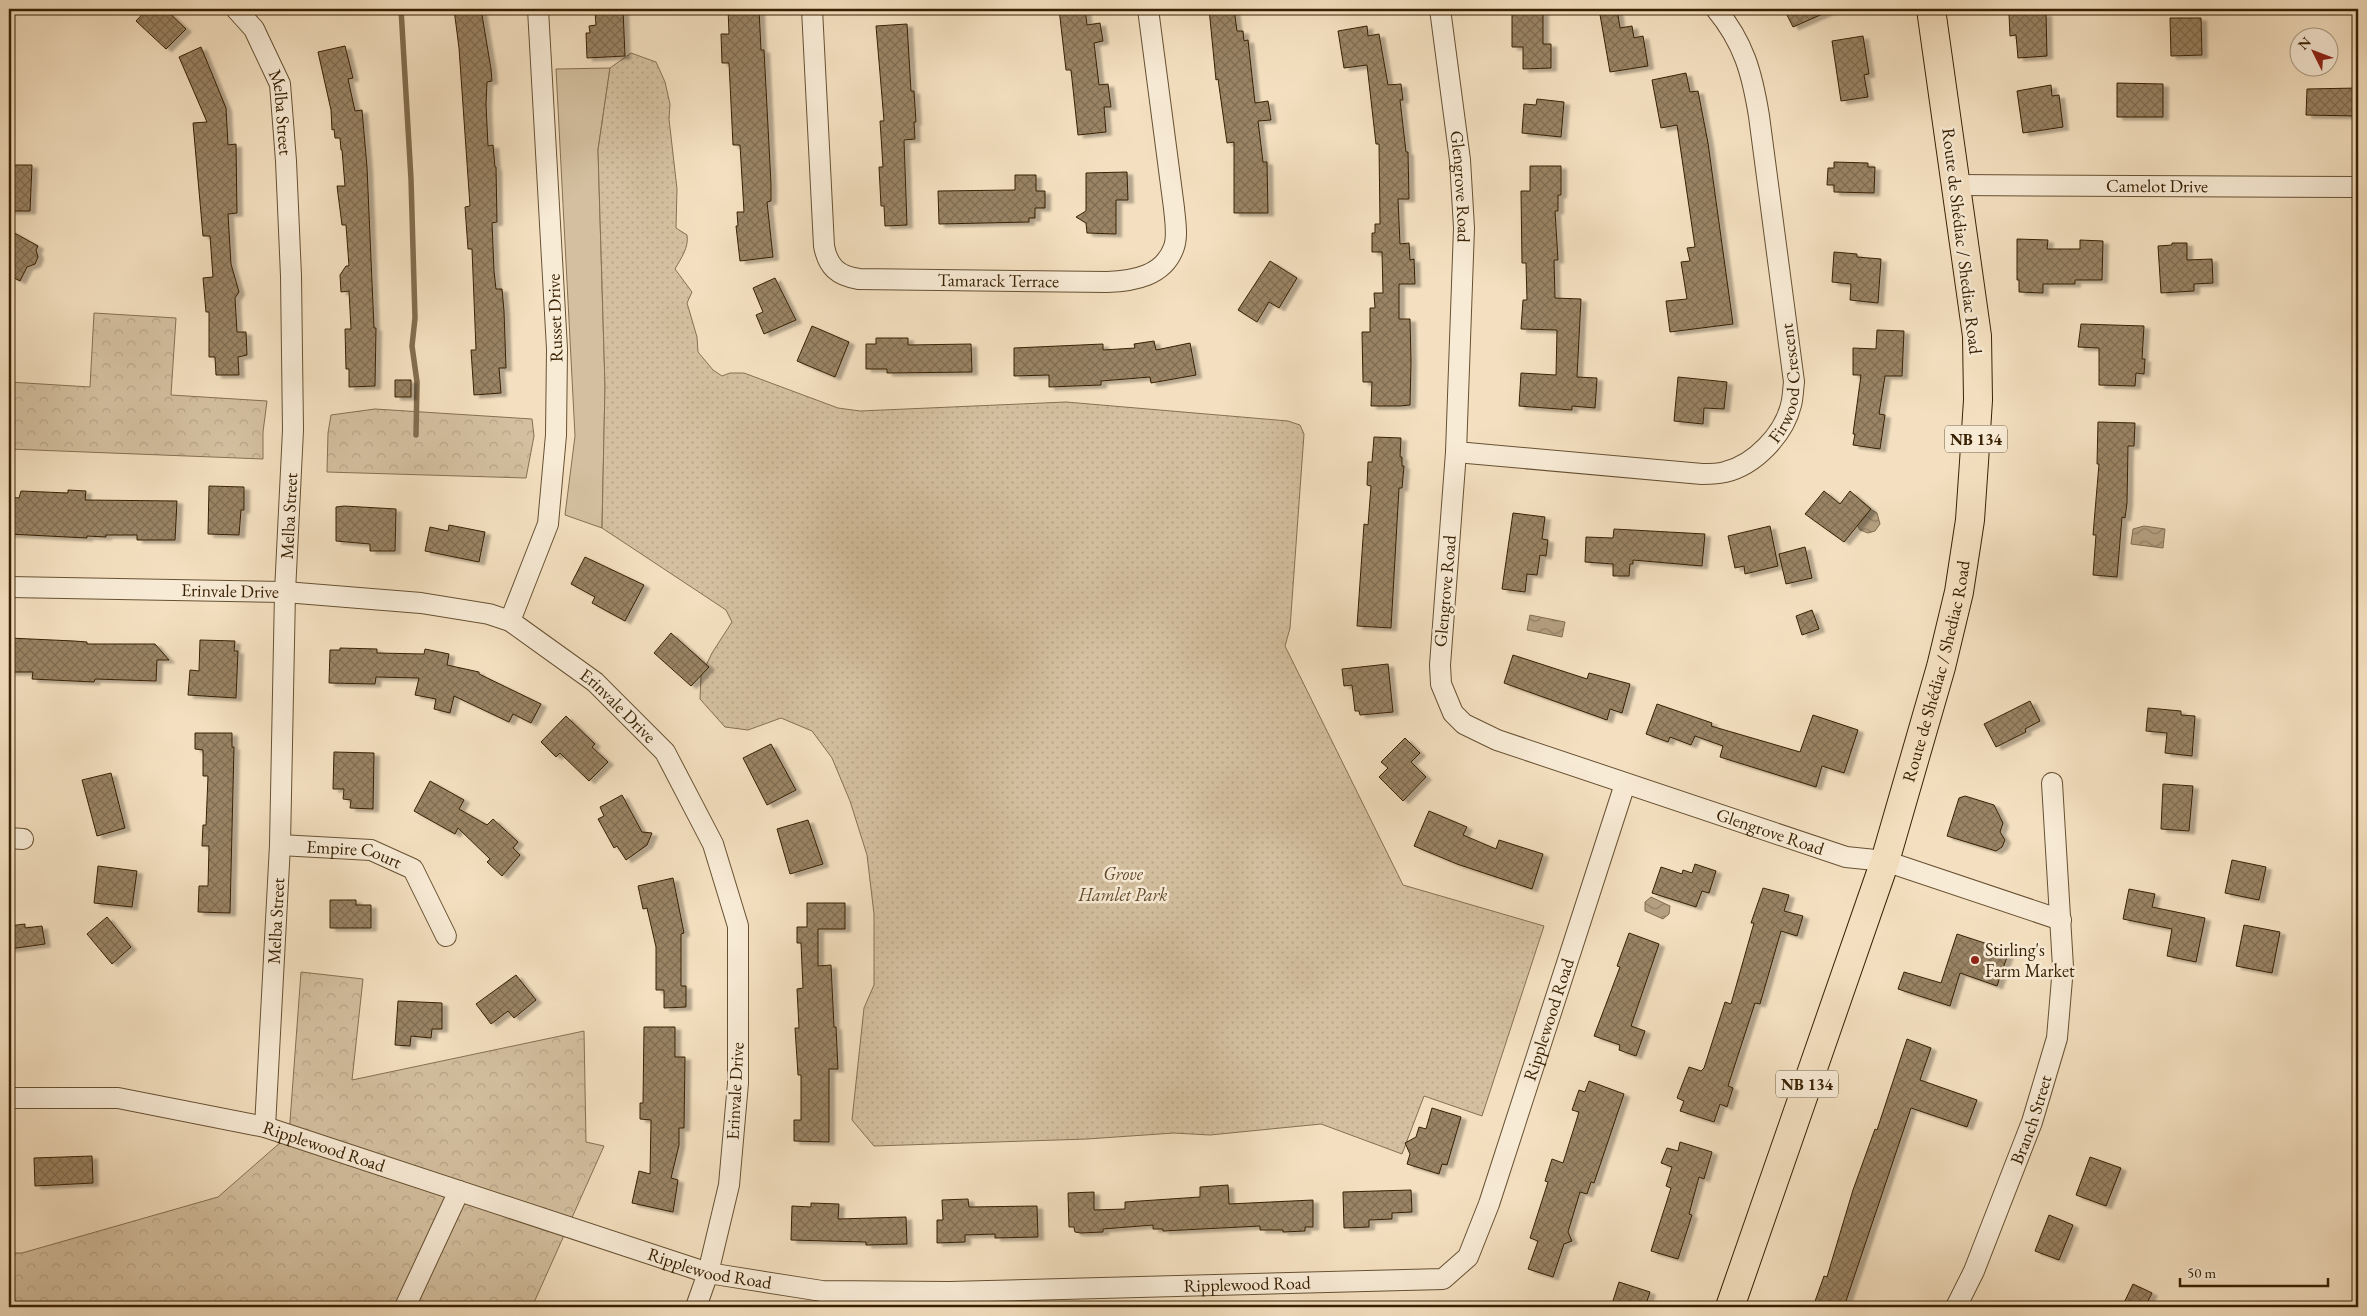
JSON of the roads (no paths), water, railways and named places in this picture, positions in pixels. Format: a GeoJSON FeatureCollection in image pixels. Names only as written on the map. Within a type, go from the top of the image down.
{"type":"FeatureCollection","features":[{"type":"Feature","properties":{"kind":"main road","name":"Route de Shédiac / Shediac Road"},"geometry":{"type":"LineString","coordinates":[[1730,1307],[1885,861],[1941,667],[1960,592],[1970,520],[1978,400],[1977,336],[1931,9]]}},
{"type":"Feature","properties":{"kind":"street","name":"Melba Street"},"geometry":{"type":"LineString","coordinates":[[236,9],[254,29],[280,84],[286,161],[291,276],[293,430],[285,592],[280,845],[265,1127]]}},
{"type":"Feature","properties":{"kind":"street","name":"Russet Drive"},"geometry":{"type":"LineString","coordinates":[[510,621],[548,524],[556,435],[557,349],[538,9]]}},
{"type":"Feature","properties":{"kind":"street","name":"Tamarack Terrace"},"geometry":{"type":"LineString","coordinates":[[812,9],[824,246],[830,265],[837,273],[859,279],[1088,282],[1130,281],[1144,278],[1162,264],[1174,246],[1176,234],[1174,208],[1148,9]]}},
{"type":"Feature","properties":{"kind":"street","name":"Glengrove Road"},"geometry":{"type":"LineString","coordinates":[[1440,9],[1460,160],[1464,228],[1456,452],[1440,665],[1441,684],[1453,713],[1464,724],[1497,740],[1625,784],[1846,857],[1885,861]]}},
{"type":"Feature","properties":{"kind":"street","name":"Firwood Crescent"},"geometry":{"type":"LineString","coordinates":[[1456,452],[1702,474],[1725,472],[1743,466],[1763,450],[1780,430],[1791,406],[1794,382],[1759,116],[1752,76],[1743,48],[1716,9]]}},
{"type":"Feature","properties":{"kind":"street","name":"Camelot Drive"},"geometry":{"type":"LineString","coordinates":[[1956,185],[2358,187]]}},
{"type":"Feature","properties":{"kind":"street","name":"Erinvale Drive"},"geometry":{"type":"LineString","coordinates":[[9,587],[285,592],[421,603],[489,614],[510,621],[595,682],[665,752],[713,844],[738,926],[738,1082],[729,1185],[708,1273],[696,1307]]}},
{"type":"Feature","properties":{"kind":"street","name":"Branch Street"},"geometry":{"type":"LineString","coordinates":[[1956,1307],[1974,1271],[2032,1122],[2057,1038],[2063,967],[2062,920],[2052,783]]}},
{"type":"Feature","properties":{"kind":"street","name":"Ripplewood Road"},"geometry":{"type":"LineString","coordinates":[[9,1098],[118,1098],[265,1127],[708,1273],[832,1291],[949,1292],[1443,1279],[1468,1257],[1489,1204],[1625,784]]}},
{"type":"Feature","properties":{"kind":"street","name":"Empire Court"},"geometry":{"type":"LineString","coordinates":[[280,845],[371,850],[413,869],[446,936]]}},
{"type":"Feature","properties":{"kind":"street"},"geometry":{"type":"LineString","coordinates":[[1885,861],[2062,920]]}},
{"type":"Feature","properties":{"kind":"street"},"geometry":{"type":"LineString","coordinates":[[405,1307],[459,1191]]}},
{"type":"Feature","properties":{"kind":"water"},"geometry":{"type":"Polygon","coordinates":[[[1870,509],[1877,513],[1880,524],[1875,531],[1868,533],[1860,530],[1856,523],[1870,509]]]}},
{"type":"Feature","properties":{"kind":"water"},"geometry":{"type":"Polygon","coordinates":[[[2144,526],[2165,529],[2163,548],[2131,544],[2133,529],[2144,526]]]}},
{"type":"Feature","properties":{"kind":"water"},"geometry":{"type":"Polygon","coordinates":[[[1530,615],[1565,622],[1562,637],[1527,630],[1530,615]]]}},
{"type":"Feature","properties":{"kind":"water"},"geometry":{"type":"Polygon","coordinates":[[[1651,897],[1670,906],[1669,914],[1663,919],[1645,911],[1645,902],[1651,897]]]}},
{"type":"Feature","properties":{"kind":"waterway"},"geometry":{"type":"LineString","coordinates":[[401,9],[411,179],[415,318],[412,346],[417,382],[416,435]]}},
{"type":"Feature","properties":{"kind":"place","name":"Stirling's Farm Market"},"geometry":{"type":"Point","coordinates":[1975,960]}},
{"type":"Feature","properties":{"kind":"park label","name":"Grove Hamlet Park"},"geometry":{"type":"Point","coordinates":[1123,884]}}]}
